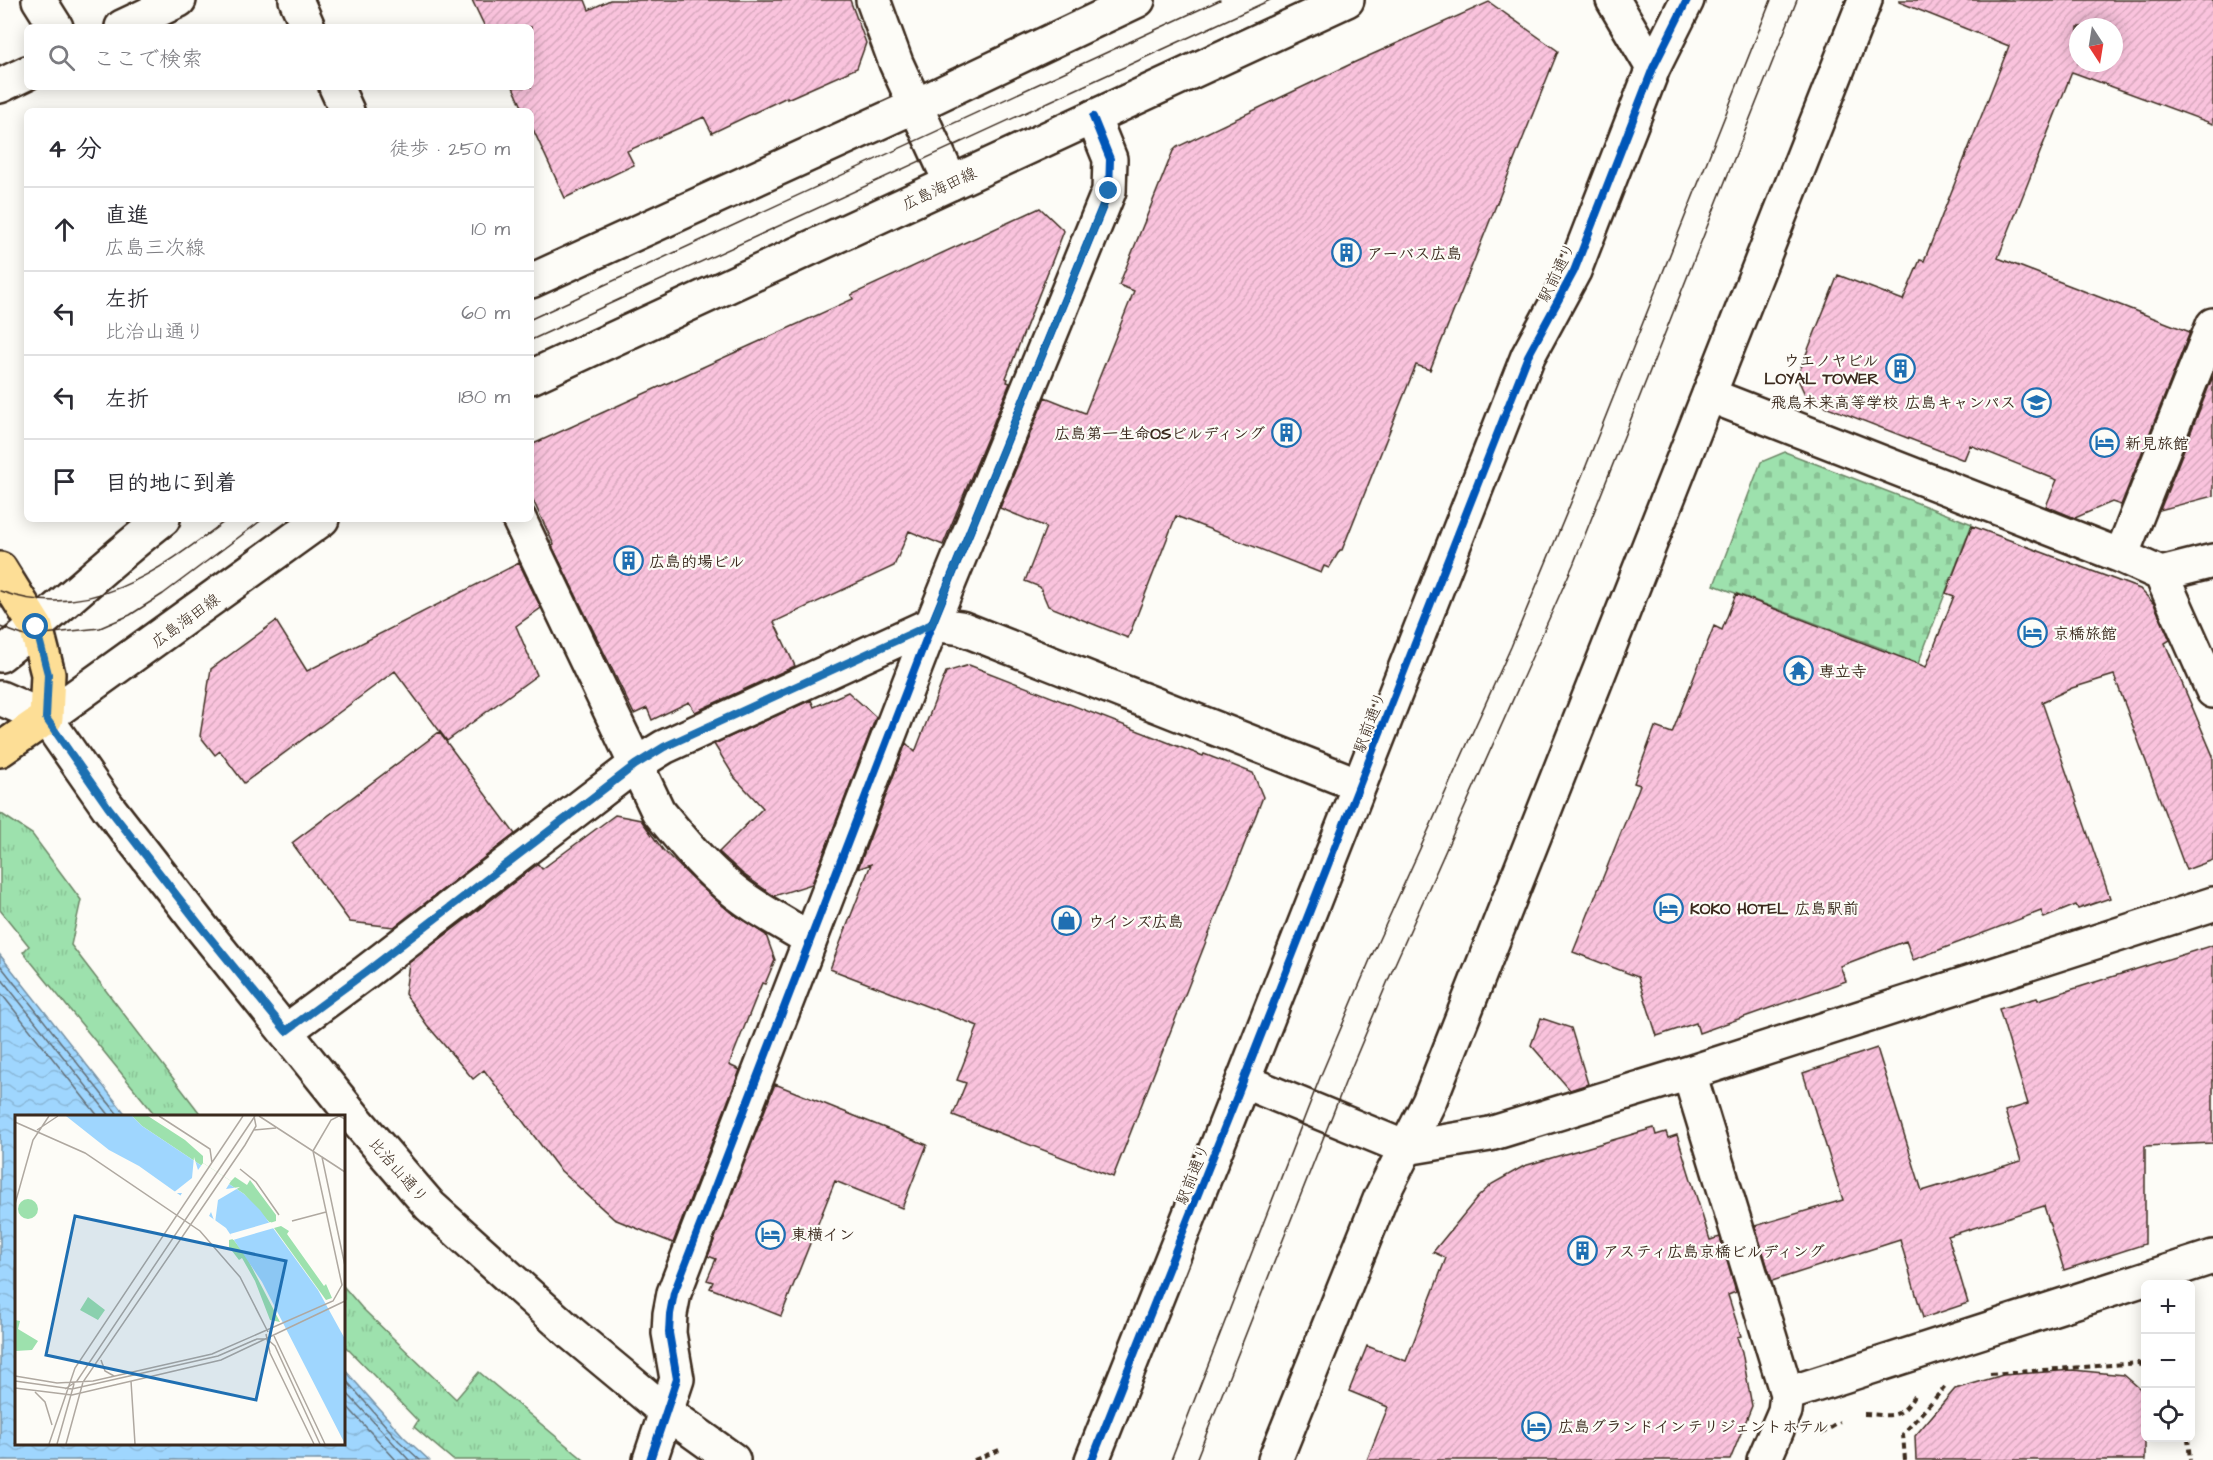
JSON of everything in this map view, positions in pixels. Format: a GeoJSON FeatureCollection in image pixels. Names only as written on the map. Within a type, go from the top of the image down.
{"type":"FeatureCollection","features":[{"type":"Feature","properties":{"kind":"main road"},"geometry":{"type":"LineString","coordinates":[[0,569],[36,627],[48,674],[46,718],[0,750]]}},
{"type":"Feature","properties":{"kind":"street"},"geometry":{"type":"LineString","coordinates":[[39,0],[54,24]]}},
{"type":"Feature","properties":{"kind":"street"},"geometry":{"type":"LineString","coordinates":[[128,24],[179,0]]}},
{"type":"Feature","properties":{"kind":"street"},"geometry":{"type":"LineString","coordinates":[[296,0],[307,24]]}},
{"type":"Feature","properties":{"kind":"street"},"geometry":{"type":"LineString","coordinates":[[873,0],[896,63],[951,183]]}},
{"type":"Feature","properties":{"kind":"street"},"geometry":{"type":"LineString","coordinates":[[534,280],[1138,0]]}},
{"type":"Feature","properties":{"kind":"street","name":"広島海田線"},"geometry":{"type":"LineString","coordinates":[[534,376],[1347,0]]}},
{"type":"Feature","properties":{"kind":"street"},"geometry":{"type":"LineString","coordinates":[[1613,0],[1653,68]]}},
{"type":"Feature","properties":{"kind":"street","name":"駅前通り"},"geometry":{"type":"LineString","coordinates":[[1092,1460],[1528,356],[1574,271],[1653,68],[1687,0]]}},
{"type":"Feature","properties":{"kind":"street"},"geometry":{"type":"LineString","coordinates":[[1275,1460],[1382,1197],[1433,1091],[1865,0]]}},
{"type":"Feature","properties":{"kind":"street"},"geometry":{"type":"LineString","coordinates":[[0,86],[24,74]]}},
{"type":"Feature","properties":{"kind":"street"},"geometry":{"type":"LineString","coordinates":[[337,90],[346,108]]}},
{"type":"Feature","properties":{"kind":"street"},"geometry":{"type":"LineString","coordinates":[[650,1460],[677,1379],[669,1333],[674,1293],[932,624],[1109,191],[1110,159],[1093,117]]}},
{"type":"Feature","properties":{"kind":"street"},"geometry":{"type":"LineString","coordinates":[[2121,556],[2213,325]]}},
{"type":"Feature","properties":{"kind":"street"},"geometry":{"type":"LineString","coordinates":[[1709,395],[2121,556],[2161,574],[2213,561]]}},
{"type":"Feature","properties":{"kind":"street"},"geometry":{"type":"LineString","coordinates":[[0,655],[36,627],[112,559],[159,522]]}},
{"type":"Feature","properties":{"kind":"street","name":"広島海田線"},"geometry":{"type":"LineString","coordinates":[[46,718],[318,522]]}},
{"type":"Feature","properties":{"kind":"street"},"geometry":{"type":"LineString","coordinates":[[520,522],[658,811],[722,882],[766,913],[810,939]]}},
{"type":"Feature","properties":{"kind":"street"},"geometry":{"type":"LineString","coordinates":[[2161,574],[2213,691]]}},
{"type":"Feature","properties":{"kind":"street"},"geometry":{"type":"LineString","coordinates":[[286,1031],[635,765],[664,747],[932,624],[961,628],[1359,785]]}},
{"type":"Feature","properties":{"kind":"street"},"geometry":{"type":"LineString","coordinates":[[0,698],[46,718]]}},
{"type":"Feature","properties":{"kind":"street","name":"比治山通り"},"geometry":{"type":"LineString","coordinates":[[46,718],[116,816],[357,1121],[430,1206],[571,1333],[666,1412],[733,1460]]}},
{"type":"Feature","properties":{"kind":"street"},"geometry":{"type":"LineString","coordinates":[[1243,1081],[1406,1148],[1490,1134],[1689,1073],[2213,904]]}},
{"type":"Feature","properties":{"kind":"street"},"geometry":{"type":"LineString","coordinates":[[1689,1073],[1787,1394],[1785,1411],[1764,1460]]}},
{"type":"Feature","properties":{"kind":"street"},"geometry":{"type":"LineString","coordinates":[[1787,1394],[2213,1257]]}},
{"type":"Feature","properties":{"kind":"path"},"geometry":{"type":"LineString","coordinates":[[1905,1460],[1903,1434],[1954,1376],[1945,1344]]}},
{"type":"Feature","properties":{"kind":"path"},"geometry":{"type":"LineString","coordinates":[[1989,1374],[2138,1363],[2141,1366]]}},
{"type":"Feature","properties":{"kind":"path"},"geometry":{"type":"LineString","coordinates":[[1863,1414],[1882,1416],[1899,1413],[1915,1394]]}},
{"type":"Feature","properties":{"kind":"path"},"geometry":{"type":"LineString","coordinates":[[1818,1436],[1847,1419]]}},
{"type":"Feature","properties":{"kind":"path"},"geometry":{"type":"LineString","coordinates":[[2188,1442],[2190,1460]]}},
{"type":"Feature","properties":{"kind":"path"},"geometry":{"type":"LineString","coordinates":[[974,1460],[1002,1449]]}},
{"type":"Feature","properties":{"kind":"green space"},"geometry":{"type":"Polygon","coordinates":[[[1785,452],[1972,524],[1911,682],[1879,670],[1886,650],[1714,585],[1761,462],[1785,452]]]}},
{"type":"Feature","properties":{"kind":"green space"},"geometry":{"type":"Polygon","coordinates":[[[0,813],[32,834],[81,900],[71,945],[201,1115],[155,1115],[23,952],[29,946],[0,910],[0,813]]]}},
{"type":"Feature","properties":{"kind":"green space"},"geometry":{"type":"Polygon","coordinates":[[[345,1288],[362,1308],[456,1399],[479,1372],[584,1460],[453,1460],[414,1427],[418,1421],[345,1346],[345,1288]]]}},
{"type":"Feature","properties":{"kind":"water"},"geometry":{"type":"Polygon","coordinates":[[[0,955],[126,1115],[15,1115],[15,1445],[345,1445],[345,1370],[404,1437],[429,1460],[0,1460],[0,955]]]}},
{"type":"Feature","properties":{"kind":"building"},"geometry":{"type":"Polygon","coordinates":[[[472,0],[585,0],[589,10],[610,0],[850,0],[866,43],[857,68],[787,99],[787,97],[712,133],[704,117],[627,151],[634,165],[565,198],[534,131],[534,108],[523,108],[514,90],[534,90],[534,24],[484,24],[472,0]]]}},
{"type":"Feature","properties":{"kind":"building"},"geometry":{"type":"Polygon","coordinates":[[[1899,0],[2213,0],[2213,124],[2072,72],[1998,258],[2190,332],[2121,505],[2112,502],[2075,518],[2046,506],[2057,480],[1970,445],[1964,460],[1807,399],[1797,377],[1838,275],[1903,300],[1920,260],[1924,261],[2009,46],[1899,2],[1899,0]]]}},
{"type":"Feature","properties":{"kind":"building"},"geometry":{"type":"Polygon","coordinates":[[[1489,2],[1558,51],[1430,370],[1416,365],[1342,550],[1329,568],[1324,566],[1321,573],[1176,516],[1128,638],[1048,606],[1040,587],[1025,581],[1046,527],[1000,508],[1045,397],[1085,413],[1134,291],[1119,285],[1173,151],[1177,147],[1353,63],[1489,2]]]}},
{"type":"Feature","properties":{"kind":"building"},"geometry":{"type":"Polygon","coordinates":[[[1040,208],[1064,231],[1006,378],[1010,383],[943,545],[909,531],[894,566],[774,622],[795,666],[695,712],[689,702],[652,720],[647,708],[634,714],[552,546],[554,545],[534,502],[534,444],[853,299],[851,295],[1040,208]]]}},
{"type":"Feature","properties":{"kind":"building"},"geometry":{"type":"Polygon","coordinates":[[[2213,376],[2213,496],[2160,510],[2213,376]]]}},
{"type":"Feature","properties":{"kind":"building"},"geometry":{"type":"Polygon","coordinates":[[[1972,526],[2140,589],[2154,604],[2170,640],[2165,643],[2213,756],[2213,860],[2186,870],[2114,675],[2072,688],[2042,702],[2110,898],[2078,909],[2076,905],[2044,918],[2041,911],[1913,960],[1906,941],[1840,966],[1846,981],[1699,1033],[1696,1023],[1657,1036],[1638,977],[1573,952],[1640,785],[1634,783],[1655,727],[1672,733],[1714,626],[1722,630],[1736,594],[1926,667],[1954,596],[1946,593],[1972,526]]]}},
{"type":"Feature","properties":{"kind":"building"},"geometry":{"type":"Polygon","coordinates":[[[519,563],[541,608],[516,626],[537,675],[447,741],[395,671],[244,783],[220,751],[215,755],[200,736],[211,669],[276,621],[307,671],[519,563]]]}},
{"type":"Feature","properties":{"kind":"building"},"geometry":{"type":"Polygon","coordinates":[[[969,665],[1203,756],[1204,754],[1253,773],[1263,797],[1113,1177],[953,1115],[966,1083],[957,1080],[978,1026],[830,969],[871,864],[858,869],[906,743],[915,752],[946,672],[969,665]]]}},
{"type":"Feature","properties":{"kind":"building"},"geometry":{"type":"Polygon","coordinates":[[[848,692],[876,717],[812,884],[774,896],[743,874],[719,852],[763,808],[735,778],[714,744],[811,700],[814,707],[848,692]]]}},
{"type":"Feature","properties":{"kind":"building"},"geometry":{"type":"Polygon","coordinates":[[[439,732],[515,834],[394,927],[350,922],[292,843],[439,732]]]}},
{"type":"Feature","properties":{"kind":"building"},"geometry":{"type":"Polygon","coordinates":[[[615,815],[641,820],[663,850],[700,886],[730,912],[766,935],[775,960],[765,984],[762,983],[729,1065],[740,1070],[673,1243],[614,1219],[559,1169],[484,1070],[473,1079],[427,1025],[405,994],[409,963],[538,864],[542,869],[615,815]]]}},
{"type":"Feature","properties":{"kind":"building"},"geometry":{"type":"Polygon","coordinates":[[[2213,945],[2213,1143],[2145,1146],[2145,1244],[2064,1270],[2044,1206],[1948,1236],[1968,1303],[1923,1318],[1900,1240],[1772,1281],[1755,1226],[1843,1200],[1803,1073],[1877,1048],[1922,1191],[2021,1161],[2005,1111],[2028,1104],[1999,1009],[2037,998],[2038,1000],[2213,945]]]}},
{"type":"Feature","properties":{"kind":"building"},"geometry":{"type":"Polygon","coordinates":[[[1541,1018],[1571,1028],[1588,1084],[1570,1090],[1531,1045],[1541,1018]]]}},
{"type":"Feature","properties":{"kind":"building"},"geometry":{"type":"Polygon","coordinates":[[[775,1084],[927,1145],[902,1208],[835,1181],[781,1316],[710,1288],[713,1282],[707,1280],[716,1259],[708,1256],[775,1084]]]}},
{"type":"Feature","properties":{"kind":"building"},"geometry":{"type":"Polygon","coordinates":[[[1654,1128],[1656,1135],[1666,1132],[1668,1138],[1677,1135],[1710,1240],[1720,1237],[1736,1292],[1728,1295],[1741,1336],[1737,1337],[1752,1406],[1730,1460],[1367,1460],[1388,1407],[1349,1391],[1367,1346],[1406,1361],[1446,1258],[1433,1252],[1478,1197],[1492,1184],[1524,1166],[1654,1128]]]}},
{"type":"Feature","properties":{"kind":"building"},"geometry":{"type":"Polygon","coordinates":[[[2073,1370],[2124,1375],[2141,1390],[2141,1442],[2145,1442],[2145,1460],[1916,1460],[1915,1436],[1955,1389],[2003,1375],[2073,1370]]]}},
{"type":"Feature","properties":{"kind":"tram line"},"geometry":{"type":"LineString","coordinates":[[534,318],[1220,0]]}},
{"type":"Feature","properties":{"kind":"tram line"},"geometry":{"type":"LineString","coordinates":[[534,339],[1270,0]]}},
{"type":"Feature","properties":{"kind":"tram line"},"geometry":{"type":"LineString","coordinates":[[1171,1460],[1321,1075],[1372,955],[1511,647],[1584,471],[1771,0]]}},
{"type":"Feature","properties":{"kind":"tram line"},"geometry":{"type":"LineString","coordinates":[[1196,1460],[1345,1083],[1395,964],[1573,565],[1797,0]]}},
{"type":"Feature","properties":{"kind":"tram line"},"geometry":{"type":"LineString","coordinates":[[0,591],[33,599],[64,601],[94,596],[150,573],[224,522]]}},
{"type":"Feature","properties":{"kind":"tram line"},"geometry":{"type":"LineString","coordinates":[[0,627],[25,636],[100,628],[130,615],[163,594],[259,522]]}},
{"type":"Feature","properties":{"kind":"cycle path"},"geometry":{"type":"LineString","coordinates":[[1092,1460],[1528,356],[1574,271],[1653,68],[1687,0]]}},
{"type":"Feature","properties":{"kind":"cycle path"},"geometry":{"type":"LineString","coordinates":[[650,1460],[677,1379],[669,1333],[674,1293],[932,624],[1109,191],[1110,159],[1093,117]]}},
{"type":"Feature","properties":{"kind":"place","name":"アーバス広島"},"geometry":{"type":"Point","coordinates":[1346,253]}},
{"type":"Feature","properties":{"kind":"place","name":"ウエノヤビル LOYAL TOWER"},"geometry":{"type":"Point","coordinates":[1900,369]}},
{"type":"Feature","properties":{"kind":"place","name":"飛鳥未来高等学校 広島キャンパス"},"geometry":{"type":"Point","coordinates":[2037,402]}},
{"type":"Feature","properties":{"kind":"place","name":"広島第一生命OSビルディング"},"geometry":{"type":"Point","coordinates":[1286,433]}},
{"type":"Feature","properties":{"kind":"place","name":"新見旅館"},"geometry":{"type":"Point","coordinates":[2104,443]}},
{"type":"Feature","properties":{"kind":"place","name":"広島的場ビル"},"geometry":{"type":"Point","coordinates":[628,561]}},
{"type":"Feature","properties":{"kind":"place","name":"京橋旅館"},"geometry":{"type":"Point","coordinates":[2032,633]}},
{"type":"Feature","properties":{"kind":"place","name":"専立寺"},"geometry":{"type":"Point","coordinates":[1798,671]}},
{"type":"Feature","properties":{"kind":"place","name":"KOKO HOTEL 広島駅前"},"geometry":{"type":"Point","coordinates":[1669,908]}},
{"type":"Feature","properties":{"kind":"place","name":"ウインズ広島"},"geometry":{"type":"Point","coordinates":[1067,921]}},
{"type":"Feature","properties":{"kind":"place","name":"東横イン"},"geometry":{"type":"Point","coordinates":[770,1234]}},
{"type":"Feature","properties":{"kind":"place","name":"アスティ広島京橋ビルディング"},"geometry":{"type":"Point","coordinates":[1582,1251]}},
{"type":"Feature","properties":{"kind":"place","name":"広島グランドインテリジェントホテル"},"geometry":{"type":"Point","coordinates":[1537,1426]}},
{"type":"Feature","properties":{"kind":"route"},"geometry":{"type":"LineString","coordinates":[[36,627],[48,674],[46,718],[108,807],[286,1031],[635,765],[664,747],[932,624],[1109,191]]}}]}
